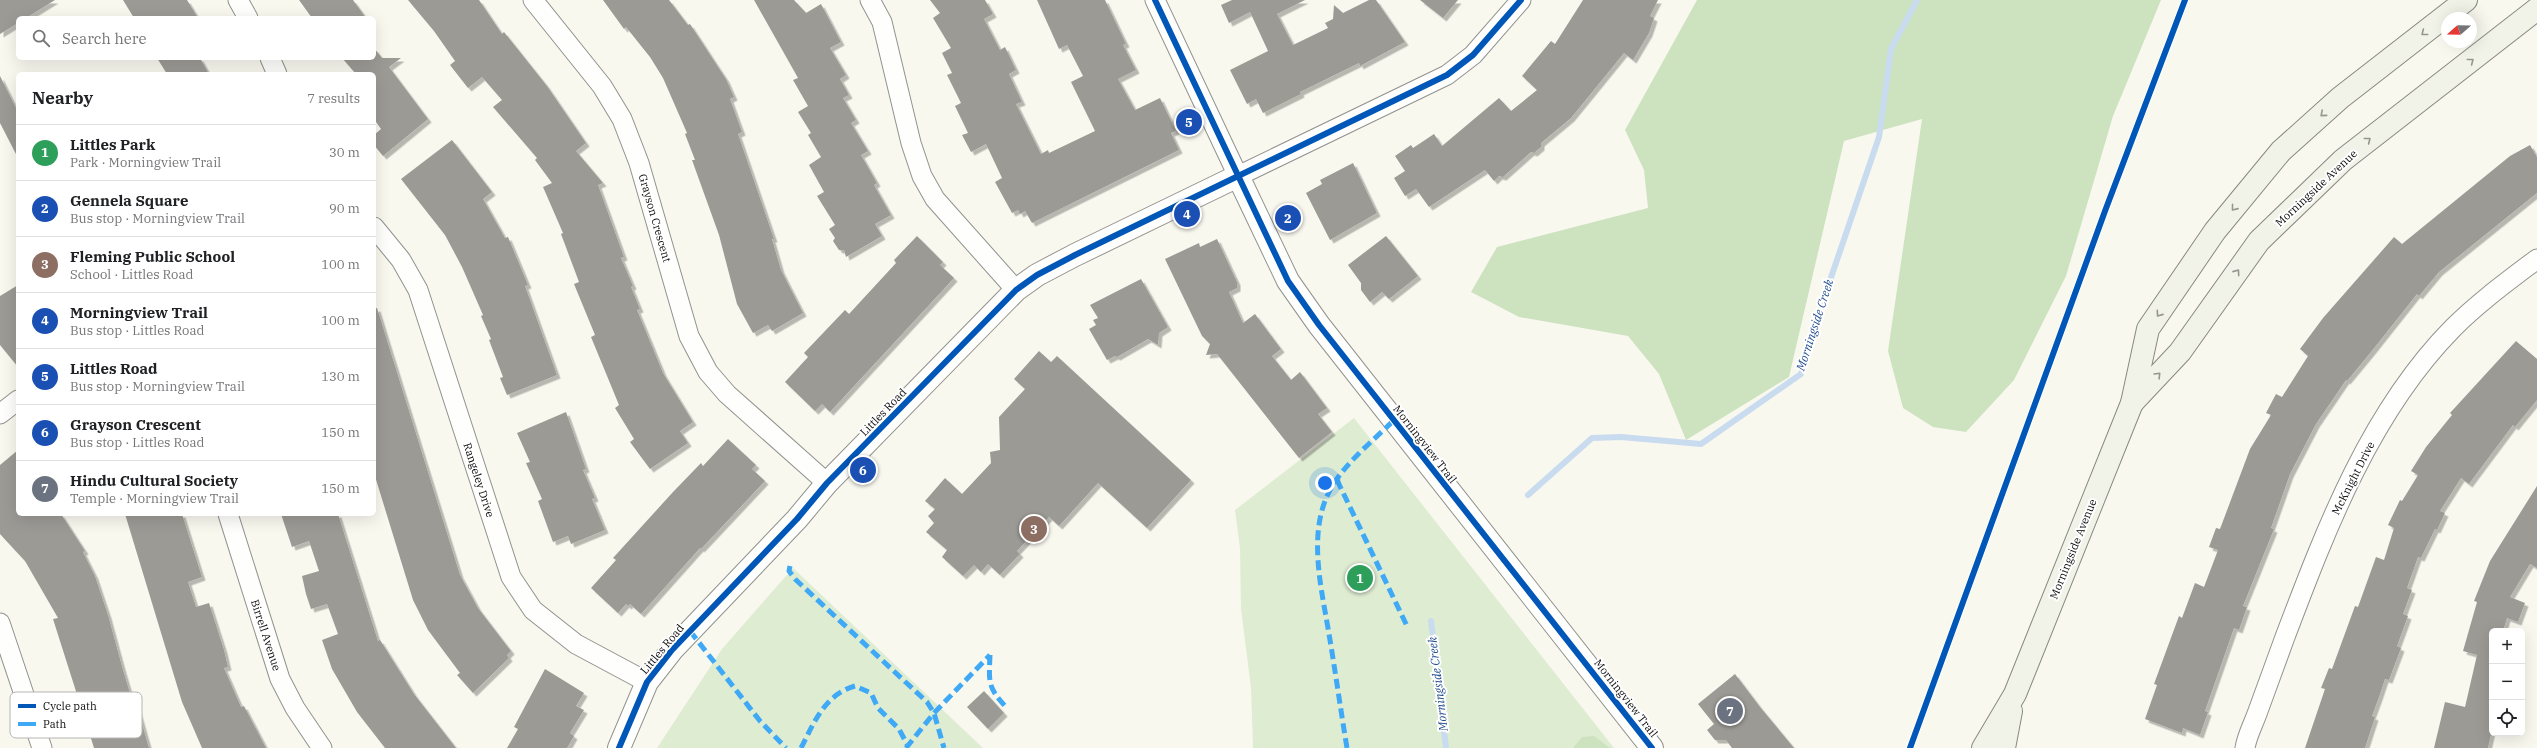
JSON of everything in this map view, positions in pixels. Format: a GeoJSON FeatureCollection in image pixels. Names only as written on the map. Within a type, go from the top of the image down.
{"type":"FeatureCollection","features":[{"type":"Feature","properties":{"kind":"main road","name":"Morningside Avenue"},"geometry":{"type":"LineString","coordinates":[[1983,748],[2015,694],[2132,403],[2148,329],[2215,231],[2281,151],[2340,98],[2466,0]]}},
{"type":"Feature","properties":{"kind":"main road","name":"Morningside Avenue"},"geometry":{"type":"LineString","coordinates":[[2132,403],[2180,352],[2259,241],[2343,160],[2537,9]]}},
{"type":"Feature","properties":{"kind":"main road","name":"Morningside Avenue"},"geometry":{"type":"LineString","coordinates":[[2004,748],[2015,694]]}},
{"type":"Feature","properties":{"kind":"street"},"geometry":{"type":"LineString","coordinates":[[238,0],[247,16]]}},
{"type":"Feature","properties":{"kind":"street","name":"Grayson Crescent"},"geometry":{"type":"LineString","coordinates":[[533,0],[602,86],[622,120],[639,162],[689,336],[708,372],[727,394],[827,483]]}},
{"type":"Feature","properties":{"kind":"street"},"geometry":{"type":"LineString","coordinates":[[870,0],[882,22],[911,143],[922,176],[935,199],[1016,290]]}},
{"type":"Feature","properties":{"kind":"street","name":"Morningview Trail"},"geometry":{"type":"LineString","coordinates":[[1155,0],[1288,280],[1320,325],[1652,748]]}},
{"type":"Feature","properties":{"kind":"street"},"geometry":{"type":"LineString","coordinates":[[1238,176],[1447,75],[1473,55],[1496,31],[1521,0]]}},
{"type":"Feature","properties":{"kind":"street"},"geometry":{"type":"LineString","coordinates":[[271,60],[276,72]]}},
{"type":"Feature","properties":{"kind":"street","name":"Littles Road"},"geometry":{"type":"LineString","coordinates":[[619,748],[647,682],[672,650],[797,519],[827,483],[1016,290],[1037,275],[1075,255],[1238,176]]}},
{"type":"Feature","properties":{"kind":"street","name":"Rangeley Drive"},"geometry":{"type":"LineString","coordinates":[[376,229],[401,260],[418,290],[511,577],[533,610],[570,640],[647,682]]}},
{"type":"Feature","properties":{"kind":"street","name":"McKnight Drive"},"geometry":{"type":"LineString","coordinates":[[2245,748],[2296,608],[2329,525],[2357,467],[2386,414],[2411,376],[2452,329],[2485,299],[2537,259]]}},
{"type":"Feature","properties":{"kind":"street"},"geometry":{"type":"LineString","coordinates":[[0,414],[16,402]]}},
{"type":"Feature","properties":{"kind":"street","name":"Birrell Avenue"},"geometry":{"type":"LineString","coordinates":[[229,516],[280,679],[295,708],[322,748]]}},
{"type":"Feature","properties":{"kind":"street"},"geometry":{"type":"LineString","coordinates":[[0,623],[23,692]]}},
{"type":"Feature","properties":{"kind":"street"},"geometry":{"type":"LineString","coordinates":[[39,738],[42,748]]}},
{"type":"Feature","properties":{"kind":"green space"},"geometry":{"type":"Polygon","coordinates":[[[1697,0],[2161,0],[2113,116],[2066,276],[2014,380],[1966,432],[1933,427],[1903,408],[1888,351],[1922,119],[1844,141],[1789,377],[1686,440],[1659,374],[1628,336],[1519,317],[1471,292],[1497,247],[1648,208],[1644,170],[1625,130],[1697,0]]]}},
{"type":"Feature","properties":{"kind":"green space"},"geometry":{"type":"Polygon","coordinates":[[[1354,418],[1614,748],[1253,748],[1251,688],[1241,609],[1240,548],[1235,510],[1354,418]]]}},
{"type":"Feature","properties":{"kind":"green space"},"geometry":{"type":"Polygon","coordinates":[[[793,568],[983,748],[657,748],[722,649],[793,568]]]}},
{"type":"Feature","properties":{"kind":"green space"},"geometry":{"type":"Polygon","coordinates":[[[1594,736],[1610,748],[1573,748],[1582,737],[1594,736]]]}},
{"type":"Feature","properties":{"kind":"building"},"geometry":{"type":"Polygon","coordinates":[[[0,0],[55,0],[29,16],[16,16],[16,24],[0,34],[0,0]]]}},
{"type":"Feature","properties":{"kind":"building"},"geometry":{"type":"Polygon","coordinates":[[[123,0],[187,0],[197,16],[133,16],[123,0]]]}},
{"type":"Feature","properties":{"kind":"building"},"geometry":{"type":"Polygon","coordinates":[[[299,0],[353,0],[365,16],[311,16],[299,0]]]}},
{"type":"Feature","properties":{"kind":"building"},"geometry":{"type":"Polygon","coordinates":[[[408,0],[479,0],[502,34],[504,32],[547,86],[586,143],[576,151],[603,183],[598,185],[624,257],[621,258],[633,286],[631,287],[640,309],[637,310],[663,373],[693,422],[680,431],[688,443],[650,469],[630,442],[634,439],[615,408],[619,405],[591,337],[595,335],[574,284],[579,282],[561,234],[563,233],[543,187],[552,183],[535,160],[537,158],[493,107],[502,100],[482,77],[468,88],[450,65],[455,61],[434,31],[408,0]]]}},
{"type":"Feature","properties":{"kind":"building"},"geometry":{"type":"Polygon","coordinates":[[[603,0],[669,0],[688,25],[690,24],[726,79],[734,97],[730,99],[742,132],[738,134],[774,239],[772,239],[781,270],[803,313],[772,331],[768,325],[753,333],[737,304],[719,235],[692,160],[695,160],[685,134],[687,133],[663,78],[650,57],[626,27],[624,29],[603,0]]]}},
{"type":"Feature","properties":{"kind":"building"},"geometry":{"type":"Polygon","coordinates":[[[754,0],[794,0],[806,13],[821,4],[841,42],[830,48],[846,75],[840,79],[849,95],[843,98],[856,120],[851,123],[868,151],[861,155],[877,183],[874,185],[891,215],[875,224],[882,236],[846,257],[844,250],[839,250],[833,241],[835,238],[829,229],[835,225],[817,196],[824,192],[809,165],[821,157],[808,135],[811,133],[798,112],[808,106],[793,80],[798,78],[754,0]]]}},
{"type":"Feature","properties":{"kind":"building"},"geometry":{"type":"Polygon","coordinates":[[[930,0],[985,0],[993,14],[984,19],[1000,50],[1005,47],[1016,70],[1009,74],[1022,102],[1016,104],[1041,154],[1048,150],[1049,153],[1095,131],[1071,82],[1083,76],[1067,45],[1059,49],[1037,0],[1105,0],[1126,44],[1123,45],[1136,70],[1118,79],[1135,110],[1160,98],[1176,131],[1171,133],[1179,150],[1032,223],[1025,211],[1020,214],[1018,210],[1012,213],[995,182],[1002,178],[986,144],[971,152],[962,135],[968,133],[955,106],[961,103],[947,75],[952,73],[942,53],[951,48],[933,18],[940,13],[930,0]]]}},
{"type":"Feature","properties":{"kind":"building"},"geometry":{"type":"Polygon","coordinates":[[[1232,0],[1305,0],[1277,14],[1293,45],[1328,28],[1325,23],[1333,19],[1334,5],[1343,13],[1369,0],[1376,0],[1405,42],[1360,66],[1359,63],[1300,92],[1301,94],[1263,113],[1256,99],[1247,104],[1230,70],[1268,51],[1250,12],[1229,23],[1221,5],[1232,0]]]}},
{"type":"Feature","properties":{"kind":"building"},"geometry":{"type":"Polygon","coordinates":[[[1420,0],[1458,0],[1443,18],[1420,0]]]}},
{"type":"Feature","properties":{"kind":"building"},"geometry":{"type":"Polygon","coordinates":[[[1583,0],[1658,0],[1650,16],[1654,18],[1649,33],[1633,60],[1624,53],[1571,118],[1541,143],[1541,147],[1534,153],[1531,152],[1503,177],[1499,176],[1494,181],[1485,170],[1429,207],[1416,189],[1405,196],[1394,178],[1405,171],[1395,156],[1411,145],[1413,148],[1434,134],[1442,146],[1499,98],[1511,111],[1537,90],[1522,76],[1551,41],[1555,44],[1583,0]]]}},
{"type":"Feature","properties":{"kind":"building"},"geometry":{"type":"Polygon","coordinates":[[[376,50],[382,58],[401,58],[389,67],[428,119],[383,156],[376,147],[376,133],[381,129],[376,122],[376,72],[354,72],[344,60],[376,60],[376,50]]]}},
{"type":"Feature","properties":{"kind":"building"},"geometry":{"type":"Polygon","coordinates":[[[158,60],[201,60],[208,72],[166,72],[158,60]]]}},
{"type":"Feature","properties":{"kind":"building"},"geometry":{"type":"Polygon","coordinates":[[[0,76],[16,108],[16,154],[0,123],[0,76]]]}},
{"type":"Feature","properties":{"kind":"building"},"geometry":{"type":"Polygon","coordinates":[[[452,140],[492,192],[483,199],[505,238],[508,237],[528,285],[525,286],[557,375],[507,395],[500,378],[503,377],[489,340],[491,339],[481,316],[483,315],[462,267],[445,235],[401,179],[452,140]]]}},
{"type":"Feature","properties":{"kind":"building"},"geometry":{"type":"Polygon","coordinates":[[[2530,145],[2537,157],[2537,193],[2439,272],[2419,296],[2417,294],[2371,352],[2347,381],[2346,380],[2316,424],[2290,474],[2271,528],[2274,529],[2243,606],[2247,607],[2239,630],[2234,628],[2205,711],[2208,712],[2200,735],[2183,728],[2182,733],[2145,719],[2157,685],[2154,684],[2179,616],[2182,618],[2195,583],[2204,587],[2218,550],[2209,547],[2216,528],[2220,529],[2250,449],[2271,415],[2266,413],[2276,394],[2282,397],[2308,356],[2300,349],[2323,318],[2394,237],[2402,244],[2510,156],[2530,145]]]}},
{"type":"Feature","properties":{"kind":"building"},"geometry":{"type":"Polygon","coordinates":[[[1353,163],[1377,213],[1330,240],[1306,193],[1322,184],[1320,180],[1353,163]]]}},
{"type":"Feature","properties":{"kind":"building"},"geometry":{"type":"Polygon","coordinates":[[[917,236],[943,262],[940,265],[954,278],[830,412],[822,404],[815,411],[785,382],[808,357],[804,353],[845,310],[849,314],[896,263],[894,260],[917,236]]]}},
{"type":"Feature","properties":{"kind":"building"},"geometry":{"type":"Polygon","coordinates":[[[1386,236],[1418,276],[1389,299],[1382,292],[1370,302],[1361,290],[1361,283],[1348,265],[1386,236]]]}},
{"type":"Feature","properties":{"kind":"building"},"geometry":{"type":"Polygon","coordinates":[[[1217,239],[1237,282],[1237,288],[1229,292],[1243,323],[1255,314],[1281,349],[1272,356],[1291,380],[1300,372],[1327,408],[1318,414],[1332,432],[1299,458],[1217,354],[1206,355],[1210,344],[1202,336],[1165,259],[1199,243],[1200,247],[1217,239]]]}},
{"type":"Feature","properties":{"kind":"building"},"geometry":{"type":"Polygon","coordinates":[[[1141,279],[1168,327],[1159,333],[1158,345],[1148,339],[1117,357],[1115,356],[1107,360],[1089,329],[1096,325],[1093,320],[1098,318],[1090,305],[1141,279]]]}},
{"type":"Feature","properties":{"kind":"building"},"geometry":{"type":"Polygon","coordinates":[[[16,286],[16,365],[0,345],[0,296],[16,286]]]}},
{"type":"Feature","properties":{"kind":"building"},"geometry":{"type":"Polygon","coordinates":[[[376,308],[460,575],[478,608],[511,651],[507,655],[509,658],[473,693],[457,675],[460,673],[428,630],[413,600],[376,480],[376,308]]]}},
{"type":"Feature","properties":{"kind":"building"},"geometry":{"type":"Polygon","coordinates":[[[2516,341],[2537,359],[2537,400],[2515,427],[2513,425],[2469,484],[2461,478],[2440,511],[2445,513],[2437,530],[2435,529],[2421,558],[2418,557],[2407,588],[2412,590],[2403,614],[2408,616],[2397,646],[2401,648],[2389,680],[2385,679],[2372,716],[2375,717],[2365,748],[2305,748],[2325,689],[2321,688],[2329,668],[2332,669],[2355,606],[2358,607],[2376,557],[2384,560],[2394,528],[2388,525],[2400,500],[2402,501],[2418,475],[2411,471],[2426,447],[2452,415],[2450,413],[2516,341]]]}},
{"type":"Feature","properties":{"kind":"building"},"geometry":{"type":"Polygon","coordinates":[[[1039,351],[1051,362],[1057,356],[1191,480],[1147,528],[1098,483],[1059,526],[1049,517],[1017,551],[1020,554],[1000,575],[988,564],[981,572],[974,565],[963,576],[942,557],[947,550],[926,532],[934,523],[928,516],[935,509],[925,501],[945,478],[962,494],[991,463],[990,452],[1000,450],[999,417],[1025,389],[1014,379],[1039,351]]]}},
{"type":"Feature","properties":{"kind":"building"},"geometry":{"type":"Polygon","coordinates":[[[566,412],[586,469],[583,470],[595,498],[592,499],[605,530],[571,544],[568,536],[553,542],[538,501],[542,499],[526,463],[530,462],[517,433],[566,412]]]}},
{"type":"Feature","properties":{"kind":"building"},"geometry":{"type":"Polygon","coordinates":[[[728,439],[756,465],[752,469],[765,481],[701,549],[700,548],[641,614],[630,604],[628,606],[626,604],[618,613],[591,588],[616,560],[613,558],[673,492],[701,463],[703,466],[728,439]]]}},
{"type":"Feature","properties":{"kind":"building"},"geometry":{"type":"Polygon","coordinates":[[[16,452],[16,516],[62,516],[85,551],[83,552],[95,576],[108,615],[130,692],[76,692],[53,619],[58,618],[25,561],[0,534],[0,465],[16,452]]]}},
{"type":"Feature","properties":{"kind":"building"},"geometry":{"type":"Polygon","coordinates":[[[2537,486],[2537,568],[2530,564],[2510,597],[2525,603],[2518,622],[2507,618],[2504,628],[2489,628],[2489,736],[2491,736],[2488,748],[2434,748],[2445,702],[2465,707],[2477,655],[2463,651],[2477,602],[2474,601],[2490,561],[2537,486]]]}},
{"type":"Feature","properties":{"kind":"building"},"geometry":{"type":"Polygon","coordinates":[[[126,516],[183,516],[202,577],[188,582],[196,607],[209,603],[228,667],[224,668],[241,707],[244,706],[266,748],[202,748],[182,702],[126,516]]]}},
{"type":"Feature","properties":{"kind":"building"},"geometry":{"type":"Polygon","coordinates":[[[282,516],[339,516],[378,641],[380,640],[414,694],[456,748],[385,748],[357,712],[332,669],[322,640],[338,634],[327,604],[311,609],[302,576],[319,571],[309,541],[292,547],[282,516]]]}},
{"type":"Feature","properties":{"kind":"building"},"geometry":{"type":"Polygon","coordinates":[[[545,669],[584,693],[576,706],[584,710],[570,733],[574,736],[567,748],[507,748],[518,729],[514,727],[545,669]]]}},
{"type":"Feature","properties":{"kind":"building"},"geometry":{"type":"Polygon","coordinates":[[[1735,674],[1794,748],[1732,748],[1726,740],[1715,740],[1707,730],[1714,724],[1698,704],[1735,674]]]}},
{"type":"Feature","properties":{"kind":"building"},"geometry":{"type":"Polygon","coordinates":[[[984,691],[1004,713],[988,729],[967,707],[984,691]]]}},
{"type":"Feature","properties":{"kind":"building"},"geometry":{"type":"Polygon","coordinates":[[[142,724],[149,748],[94,748],[91,738],[142,738],[142,724]]]}},
{"type":"Feature","properties":{"kind":"waterway","name":"Morningside Creek"},"geometry":{"type":"LineString","coordinates":[[1528,495],[1592,438],[1621,437],[1701,444],[1801,374],[1824,298],[1879,137],[1891,49],[1917,0]]}},
{"type":"Feature","properties":{"kind":"waterway","name":"Morningside Creek"},"geometry":{"type":"LineString","coordinates":[[1431,621],[1446,748]]}},
{"type":"Feature","properties":{"kind":"marked path"},"geometry":{"type":"LineString","coordinates":[[1347,748],[1318,567],[1318,529],[1322,511],[1334,483],[1358,454],[1394,420]]}},
{"type":"Feature","properties":{"kind":"marked path"},"geometry":{"type":"LineString","coordinates":[[1337,480],[1407,626]]}},
{"type":"Feature","properties":{"kind":"marked path"},"geometry":{"type":"LineString","coordinates":[[790,566],[789,571],[796,580],[927,702],[934,713],[944,748]]}},
{"type":"Feature","properties":{"kind":"marked path"},"geometry":{"type":"LineString","coordinates":[[690,631],[760,721],[786,748]]}},
{"type":"Feature","properties":{"kind":"marked path"},"geometry":{"type":"LineString","coordinates":[[990,655],[990,683],[995,694],[1006,707]]}},
{"type":"Feature","properties":{"kind":"marked path"},"geometry":{"type":"LineString","coordinates":[[906,748],[934,713],[990,655]]}},
{"type":"Feature","properties":{"kind":"marked path"},"geometry":{"type":"LineString","coordinates":[[801,748],[821,711],[835,696],[844,690],[855,686],[871,693],[878,708],[899,729],[908,746]]}},
{"type":"Feature","properties":{"kind":"cycle path"},"geometry":{"type":"LineString","coordinates":[[1155,0],[1288,281],[1319,325],[1652,748]]}},
{"type":"Feature","properties":{"kind":"cycle path"},"geometry":{"type":"LineString","coordinates":[[619,748],[647,682],[672,650],[797,519],[827,483],[1016,290],[1037,275],[1075,255],[1447,75],[1473,55],[1521,0]]}},
{"type":"Feature","properties":{"kind":"cycle path"},"geometry":{"type":"LineString","coordinates":[[1910,748],[2105,211],[2185,0]]}},
{"type":"Feature","properties":{"kind":"place","name":"Littles Road"},"geometry":{"type":"Point","coordinates":[1189,122]}},
{"type":"Feature","properties":{"kind":"place","name":"Morningview Trail"},"geometry":{"type":"Point","coordinates":[1187,214]}},
{"type":"Feature","properties":{"kind":"place","name":"Gennela Square"},"geometry":{"type":"Point","coordinates":[1288,218]}},
{"type":"Feature","properties":{"kind":"place","name":"Grayson Crescent"},"geometry":{"type":"Point","coordinates":[863,470]}},
{"type":"Feature","properties":{"kind":"place","name":"Fleming Public School"},"geometry":{"type":"Point","coordinates":[1034,529]}},
{"type":"Feature","properties":{"kind":"place","name":"Littles Park"},"geometry":{"type":"Point","coordinates":[1360,578]}},
{"type":"Feature","properties":{"kind":"place","name":"Hindu Cultural Society"},"geometry":{"type":"Point","coordinates":[1730,711]}}]}
